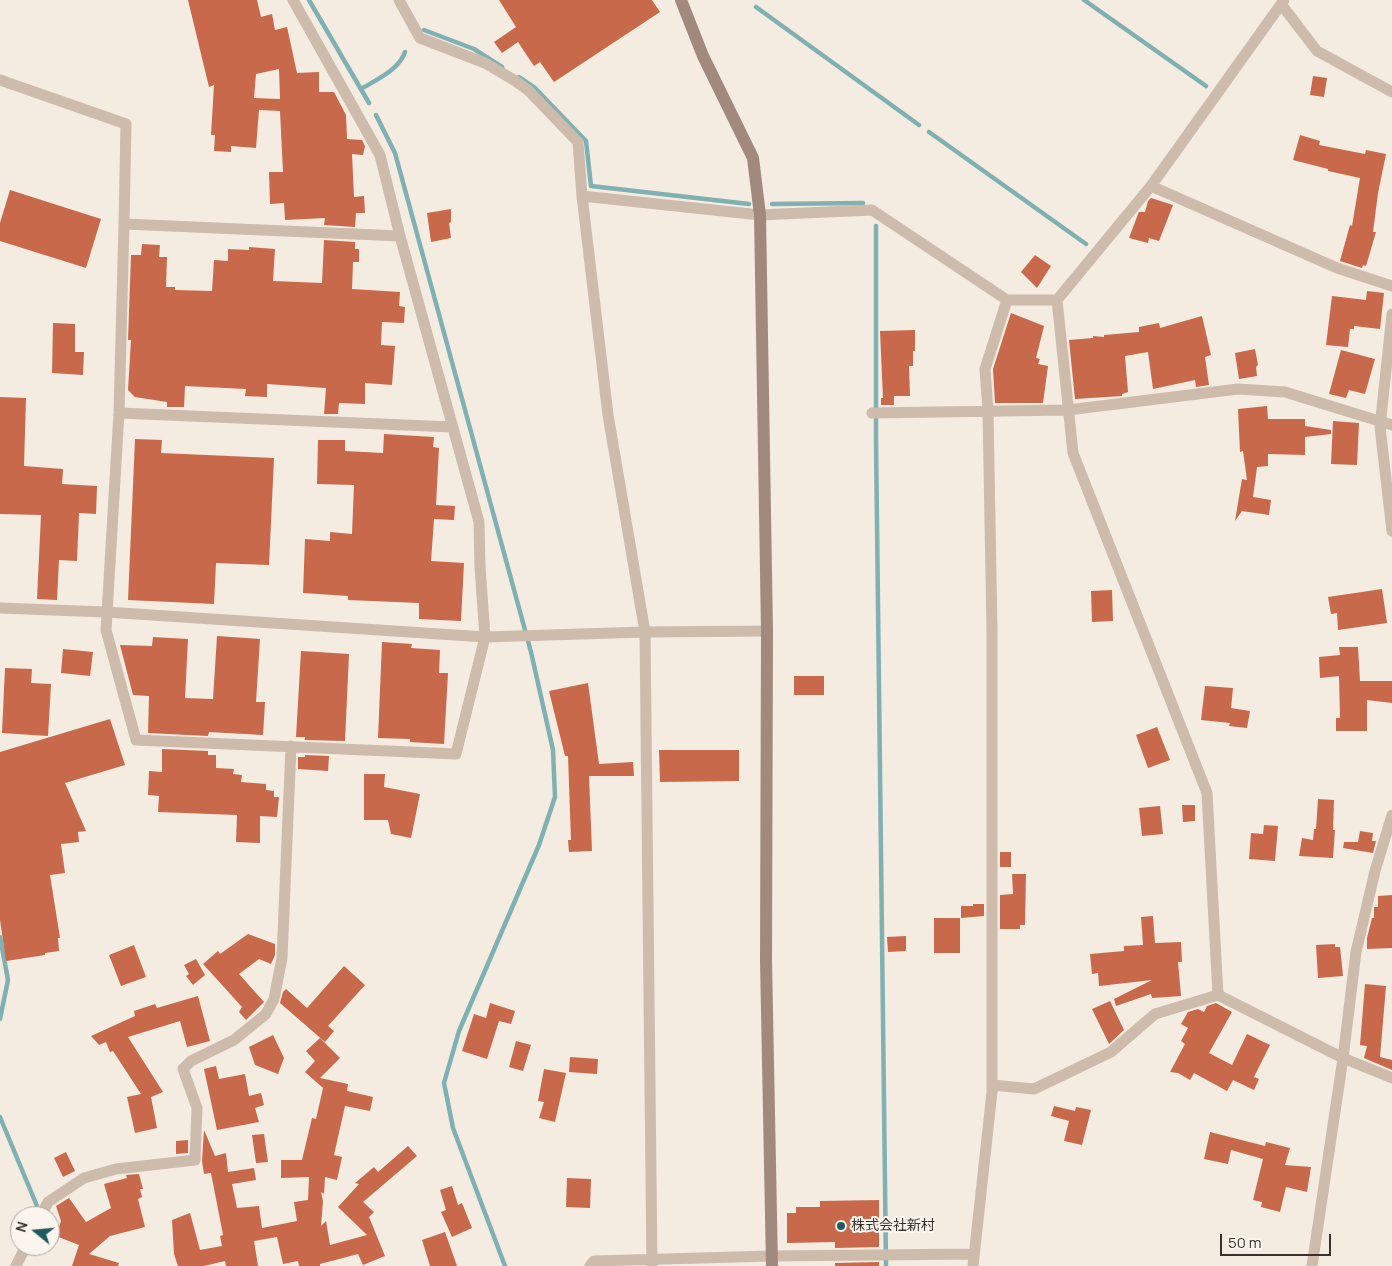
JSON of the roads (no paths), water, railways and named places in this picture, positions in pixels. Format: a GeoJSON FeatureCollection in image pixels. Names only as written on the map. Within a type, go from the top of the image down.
{"type":"FeatureCollection","features":[{"type":"Feature","properties":{"kind":"street"},"geometry":{"type":"LineString","coordinates":[[0,80],[126,124],[119,413],[106,630],[136,740],[456,754],[485,638],[479,522],[400,236],[380,155],[293,0]]}},
{"type":"Feature","properties":{"kind":"street"},"geometry":{"type":"LineString","coordinates":[[399,0],[420,38],[485,63],[514,80],[528,90],[578,142],[582,196],[608,415],[645,632],[652,1263]]}},
{"type":"Feature","properties":{"kind":"street"},"geometry":{"type":"LineString","coordinates":[[681,0],[703,56],[753,158],[760,215],[767,631],[766,960],[772,1261]]}},
{"type":"Feature","properties":{"kind":"street"},"geometry":{"type":"LineString","coordinates":[[1218,995],[1207,793],[1073,453],[1057,300],[1151,186],[1282,2],[1317,51],[1392,92]]}},
{"type":"Feature","properties":{"kind":"street"},"geometry":{"type":"LineString","coordinates":[[1151,186],[1337,268],[1392,286]]}},
{"type":"Feature","properties":{"kind":"street"},"geometry":{"type":"LineString","coordinates":[[582,196],[760,215],[872,210],[1007,300],[1057,300]]}},
{"type":"Feature","properties":{"kind":"street"},"geometry":{"type":"LineString","coordinates":[[124,224],[400,236]]}},
{"type":"Feature","properties":{"kind":"street"},"geometry":{"type":"LineString","coordinates":[[973,1266],[992,1085],[992,631],[988,411],[985,369],[1007,300]]}},
{"type":"Feature","properties":{"kind":"street"},"geometry":{"type":"LineString","coordinates":[[1392,314],[1380,422],[1392,531]]}},
{"type":"Feature","properties":{"kind":"street"},"geometry":{"type":"LineString","coordinates":[[876,412],[1068,410],[1238,389],[1285,392],[1392,425]]}},
{"type":"Feature","properties":{"kind":"street"},"geometry":{"type":"LineString","coordinates":[[119,413],[453,427]]}},
{"type":"Feature","properties":{"kind":"street"},"geometry":{"type":"LineString","coordinates":[[0,608],[106,612],[485,638],[645,632],[767,631]]}},
{"type":"Feature","properties":{"kind":"street"},"geometry":{"type":"LineString","coordinates":[[46,1206],[48,1202],[84,1178],[116,1169],[195,1160],[197,1108],[183,1069],[191,1061],[234,1040],[266,1014],[274,999],[282,958],[291,746]]}},
{"type":"Feature","properties":{"kind":"street"},"geometry":{"type":"LineString","coordinates":[[1312,1266],[1343,1058],[1356,952],[1375,872],[1392,815]]}},
{"type":"Feature","properties":{"kind":"street"},"geometry":{"type":"LineString","coordinates":[[992,1085],[1034,1089],[1111,1052],[1155,1014],[1218,995],[1343,1058],[1392,1078]]}},
{"type":"Feature","properties":{"kind":"street"},"geometry":{"type":"LineString","coordinates":[[590,1266],[594,1261],[652,1263],[772,1261],[884,1255],[974,1254]]}},
{"type":"Feature","properties":{"kind":"waterway"},"geometry":{"type":"LineString","coordinates":[[309,0],[369,103]]}},
{"type":"Feature","properties":{"kind":"waterway"},"geometry":{"type":"LineString","coordinates":[[1084,0],[1206,86]]}},
{"type":"Feature","properties":{"kind":"waterway"},"geometry":{"type":"LineString","coordinates":[[756,7],[919,125]]}},
{"type":"Feature","properties":{"kind":"waterway"},"geometry":{"type":"LineString","coordinates":[[424,30],[474,49],[502,67]]}},
{"type":"Feature","properties":{"kind":"waterway"},"geometry":{"type":"LineString","coordinates":[[361,89],[380,78],[398,64],[405,52]]}},
{"type":"Feature","properties":{"kind":"waterway"},"geometry":{"type":"LineString","coordinates":[[519,77],[534,87],[586,141],[591,186],[749,204]]}},
{"type":"Feature","properties":{"kind":"waterway"},"geometry":{"type":"LineString","coordinates":[[376,115],[395,153],[531,652],[553,750],[555,797],[539,845],[459,1031],[444,1083],[453,1128],[505,1266]]}},
{"type":"Feature","properties":{"kind":"waterway"},"geometry":{"type":"LineString","coordinates":[[929,132],[1086,244]]}},
{"type":"Feature","properties":{"kind":"waterway"},"geometry":{"type":"LineString","coordinates":[[772,204],[863,203]]}},
{"type":"Feature","properties":{"kind":"waterway"},"geometry":{"type":"LineString","coordinates":[[876,226],[876,441],[886,1266]]}},
{"type":"Feature","properties":{"kind":"waterway"},"geometry":{"type":"LineString","coordinates":[[0,937],[8,980],[0,1019]]}},
{"type":"Feature","properties":{"kind":"waterway"},"geometry":{"type":"LineString","coordinates":[[0,1117],[37,1206]]}},
{"type":"Feature","properties":{"kind":"place","name":"株式会社新村"},"geometry":{"type":"Point","coordinates":[841,1226]}}]}
